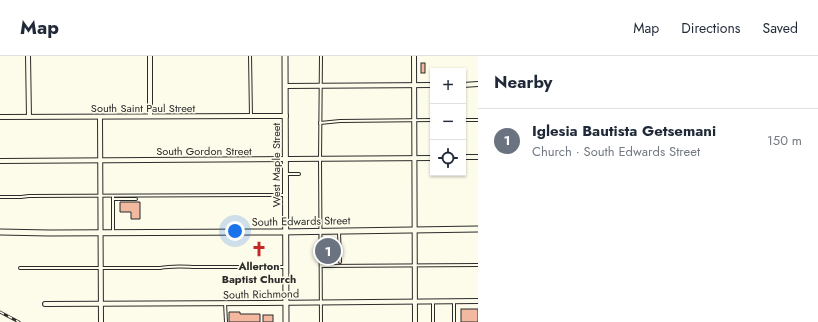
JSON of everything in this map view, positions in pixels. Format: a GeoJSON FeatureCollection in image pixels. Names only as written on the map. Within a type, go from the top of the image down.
{"type":"FeatureCollection","features":[{"type":"Feature","properties":{"kind":"street"},"geometry":{"type":"LineString","coordinates":[[28,56],[29,117]]}},
{"type":"Feature","properties":{"kind":"street"},"geometry":{"type":"LineString","coordinates":[[150,56],[150,116]]}},
{"type":"Feature","properties":{"kind":"street","name":"West Maple Street"},"geometry":{"type":"LineString","coordinates":[[285,56],[286,322]]}},
{"type":"Feature","properties":{"kind":"street"},"geometry":{"type":"LineString","coordinates":[[414,56],[415,322]]}},
{"type":"Feature","properties":{"kind":"street"},"geometry":{"type":"LineString","coordinates":[[466,85],[478,84]]}},
{"type":"Feature","properties":{"kind":"street"},"geometry":{"type":"LineString","coordinates":[[285,86],[430,85]]}},
{"type":"Feature","properties":{"kind":"street","name":"South Saint Paul Street"},"geometry":{"type":"LineString","coordinates":[[0,117],[286,116]]}},
{"type":"Feature","properties":{"kind":"street"},"geometry":{"type":"LineString","coordinates":[[100,117],[101,322]]}},
{"type":"Feature","properties":{"kind":"street"},"geometry":{"type":"LineString","coordinates":[[466,157],[478,157]]}},
{"type":"Feature","properties":{"kind":"street","name":"South Gordon Street"},"geometry":{"type":"LineString","coordinates":[[0,161],[430,158]]}},
{"type":"Feature","properties":{"kind":"street","name":"South Edwards Street"},"geometry":{"type":"LineString","coordinates":[[2,233],[286,232],[478,229]]}},
{"type":"Feature","properties":{"kind":"street","name":"South Richmond"},"geometry":{"type":"LineString","coordinates":[[45,304],[225,304],[478,300]]}},
{"type":"Feature","properties":{"kind":"lane"},"geometry":{"type":"LineString","coordinates":[[250,56],[251,116]]}},
{"type":"Feature","properties":{"kind":"lane"},"geometry":{"type":"LineString","coordinates":[[321,56],[321,322]]}},
{"type":"Feature","properties":{"kind":"lane"},"geometry":{"type":"LineString","coordinates":[[320,123],[340,121],[430,120]]}},
{"type":"Feature","properties":{"kind":"lane"},"geometry":{"type":"LineString","coordinates":[[466,120],[478,120]]}},
{"type":"Feature","properties":{"kind":"lane"},"geometry":{"type":"LineString","coordinates":[[286,174],[299,174]]}},
{"type":"Feature","properties":{"kind":"lane"},"geometry":{"type":"LineString","coordinates":[[0,197],[286,195]]}},
{"type":"Feature","properties":{"kind":"lane"},"geometry":{"type":"LineString","coordinates":[[113,196],[114,232]]}},
{"type":"Feature","properties":{"kind":"lane"},"geometry":{"type":"LineString","coordinates":[[113,199],[136,199]]}},
{"type":"Feature","properties":{"kind":"lane"},"geometry":{"type":"LineString","coordinates":[[339,231],[340,262]]}},
{"type":"Feature","properties":{"kind":"lane"},"geometry":{"type":"LineString","coordinates":[[321,266],[478,265]]}},
{"type":"Feature","properties":{"kind":"lane"},"geometry":{"type":"LineString","coordinates":[[20,268],[160,268],[167,266],[286,267]]}},
{"type":"Feature","properties":{"kind":"lane"},"geometry":{"type":"LineString","coordinates":[[433,301],[433,322]]}},
{"type":"Feature","properties":{"kind":"lane"},"geometry":{"type":"LineString","coordinates":[[454,301],[454,322]]}},
{"type":"Feature","properties":{"kind":"lane"},"geometry":{"type":"LineString","coordinates":[[225,304],[226,322]]}},
{"type":"Feature","properties":{"kind":"building"},"geometry":{"type":"Polygon","coordinates":[[[421,63],[425,63],[425,73],[421,73],[421,63]]]}},
{"type":"Feature","properties":{"kind":"building"},"geometry":{"type":"Polygon","coordinates":[[[120,202],[140,202],[140,219],[131,219],[131,212],[120,212],[120,202]]]}},
{"type":"Feature","properties":{"kind":"building"},"geometry":{"type":"Polygon","coordinates":[[[323,242],[333,242],[333,260],[323,261],[323,242]]]}},
{"type":"Feature","properties":{"kind":"building"},"geometry":{"type":"Polygon","coordinates":[[[461,309],[478,309],[478,322],[461,322],[461,309]]]}},
{"type":"Feature","properties":{"kind":"building"},"geometry":{"type":"Polygon","coordinates":[[[229,312],[240,312],[240,314],[260,314],[260,322],[229,322],[229,312]]]}},
{"type":"Feature","properties":{"kind":"building"},"geometry":{"type":"Polygon","coordinates":[[[263,315],[273,315],[273,322],[263,322],[263,315]]]}},
{"type":"Feature","properties":{"kind":"railway"},"geometry":{"type":"LineString","coordinates":[[0,312],[19,322]]}},
{"type":"Feature","properties":{"kind":"place","name":"Allerton Baptist Church"},"geometry":{"type":"Point","coordinates":[259,249]}},
{"type":"Feature","properties":{"kind":"place","name":"Iglesia Bautista Getsemani"},"geometry":{"type":"Point","coordinates":[328,251]}}]}
